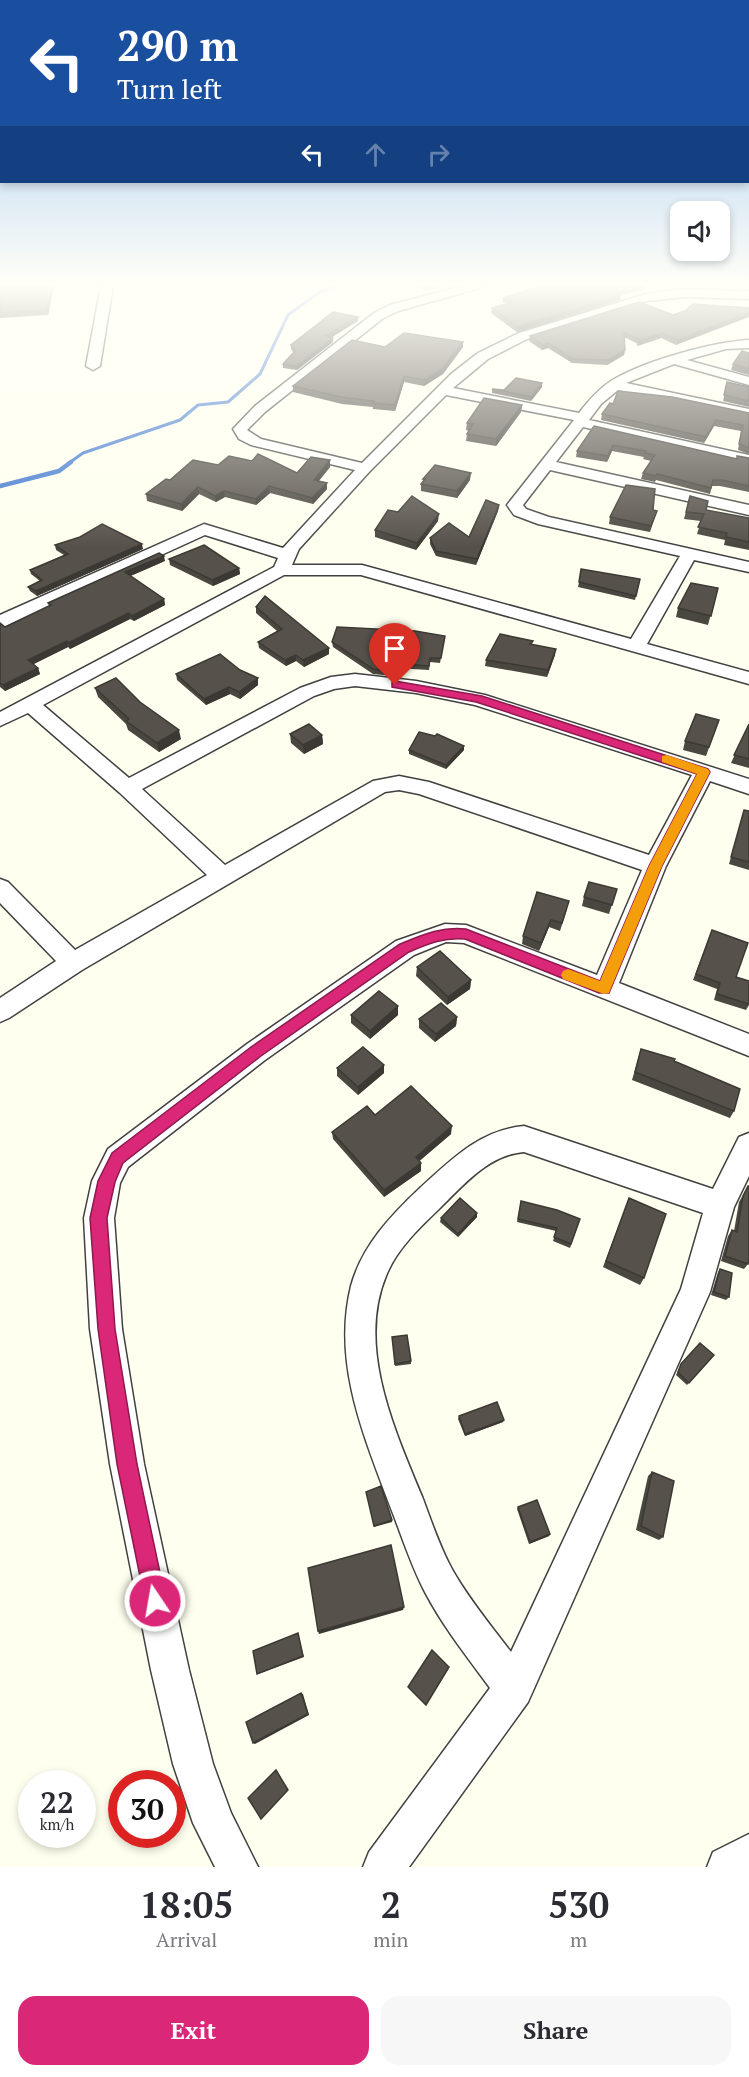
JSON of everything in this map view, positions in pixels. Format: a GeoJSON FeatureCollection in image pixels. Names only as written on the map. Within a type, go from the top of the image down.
{"type":"FeatureCollection","features":[{"type":"Feature","properties":{"kind":"street"},"geometry":{"type":"LineString","coordinates":[[306,373],[260,409],[240,429],[244,436],[256,442],[365,468]]}},
{"type":"Feature","properties":{"kind":"street"},"geometry":{"type":"LineString","coordinates":[[0,720],[31,705],[284,562],[365,468],[463,373]]}},
{"type":"Feature","properties":{"kind":"street"},"geometry":{"type":"LineString","coordinates":[[637,373],[626,377],[596,401],[515,502],[515,507],[519,512],[544,520],[749,567]]}},
{"type":"Feature","properties":{"kind":"street"},"geometry":{"type":"LineString","coordinates":[[721,373],[749,381]]}},
{"type":"Feature","properties":{"kind":"street"},"geometry":{"type":"LineString","coordinates":[[615,385],[749,414]]}},
{"type":"Feature","properties":{"kind":"street"},"geometry":{"type":"LineString","coordinates":[[444,390],[749,459]]}},
{"type":"Feature","properties":{"kind":"street"},"geometry":{"type":"LineString","coordinates":[[546,464],[749,510]]}},
{"type":"Feature","properties":{"kind":"street"},"geometry":{"type":"LineString","coordinates":[[0,622],[204,529],[284,562],[362,570],[749,678]]}},
{"type":"Feature","properties":{"kind":"street"},"geometry":{"type":"LineString","coordinates":[[636,646],[690,553]]}},
{"type":"Feature","properties":{"kind":"street"},"geometry":{"type":"LineString","coordinates":[[127,788],[307,692],[342,680],[416,687],[478,699],[749,787]]}},
{"type":"Feature","properties":{"kind":"street"},"geometry":{"type":"LineString","coordinates":[[31,705],[127,788],[222,876]]}},
{"type":"Feature","properties":{"kind":"street"},"geometry":{"type":"LineString","coordinates":[[604,988],[655,866],[704,772]]}},
{"type":"Feature","properties":{"kind":"street"},"geometry":{"type":"LineString","coordinates":[[0,1011],[73,963],[372,788],[399,783],[422,786],[655,866]]}},
{"type":"Feature","properties":{"kind":"street"},"geometry":{"type":"LineString","coordinates":[[0,888],[73,963]]}},
{"type":"Feature","properties":{"kind":"street"},"geometry":{"type":"LineString","coordinates":[[237,1867],[214,1823],[193,1764],[170,1670],[127,1464],[105,1307],[99,1218],[106,1181],[113,1165],[124,1151],[256,1052],[405,948],[445,933],[466,934],[749,1045]]}},
{"type":"Feature","properties":{"kind":"street"},"geometry":{"type":"LineString","coordinates":[[514,1688],[444,1591],[422,1544],[376,1422],[363,1375],[361,1315],[367,1285],[379,1256],[420,1207],[458,1173],[494,1145],[510,1140],[524,1139],[720,1204]]}},
{"type":"Feature","properties":{"kind":"street"},"geometry":{"type":"LineString","coordinates":[[384,1867],[514,1688],[695,1292],[720,1204],[749,1146]]}},
{"type":"Feature","properties":{"kind":"street"},"geometry":{"type":"LineString","coordinates":[[728,1867],[749,1855]]}},
{"type":"Feature","properties":{"kind":"building"},"geometry":{"type":"Polygon","coordinates":[[[310,373],[435,373],[425,380],[404,376],[395,405],[373,403],[374,401],[341,397],[293,386],[310,373]]]}},
{"type":"Feature","properties":{"kind":"building"},"geometry":{"type":"Polygon","coordinates":[[[516,378],[542,383],[532,397],[492,389],[504,390],[516,378]]]}},
{"type":"Feature","properties":{"kind":"building"},"geometry":{"type":"Polygon","coordinates":[[[727,382],[749,387],[749,401],[724,395],[727,382]]]}},
{"type":"Feature","properties":{"kind":"building"},"geometry":{"type":"Polygon","coordinates":[[[618,391],[672,397],[749,413],[749,448],[739,444],[743,425],[716,420],[706,437],[602,414],[610,403],[613,404],[618,391]]]}},
{"type":"Feature","properties":{"kind":"building"},"geometry":{"type":"Polygon","coordinates":[[[484,398],[522,405],[496,439],[467,434],[473,424],[467,423],[484,398]]]}},
{"type":"Feature","properties":{"kind":"building"},"geometry":{"type":"Polygon","coordinates":[[[594,426],[737,459],[737,456],[749,458],[749,486],[713,480],[711,488],[657,474],[656,476],[643,473],[655,455],[645,453],[646,451],[613,445],[608,456],[577,451],[594,426]]]}},
{"type":"Feature","properties":{"kind":"building"},"geometry":{"type":"Polygon","coordinates":[[[258,454],[297,473],[311,457],[330,460],[314,480],[327,483],[312,498],[269,486],[256,499],[224,491],[215,496],[198,487],[181,504],[146,494],[166,479],[170,480],[193,460],[218,465],[229,456],[252,461],[258,454]]]}},
{"type":"Feature","properties":{"kind":"building"},"geometry":{"type":"Polygon","coordinates":[[[435,465],[471,473],[457,491],[421,484],[435,465]]]}},
{"type":"Feature","properties":{"kind":"building"},"geometry":{"type":"Polygon","coordinates":[[[626,485],[655,489],[653,510],[657,511],[651,526],[610,517],[626,485]]]}},
{"type":"Feature","properties":{"kind":"building"},"geometry":{"type":"Polygon","coordinates":[[[412,496],[439,514],[417,543],[375,530],[388,510],[398,512],[412,496]]]}},
{"type":"Feature","properties":{"kind":"building"},"geometry":{"type":"Polygon","coordinates":[[[690,496],[708,501],[706,510],[749,518],[749,542],[726,537],[727,533],[698,527],[704,514],[686,512],[690,496]]]}},
{"type":"Feature","properties":{"kind":"building"},"geometry":{"type":"Polygon","coordinates":[[[486,500],[499,505],[477,559],[436,551],[430,538],[449,523],[469,537],[486,500]]]}},
{"type":"Feature","properties":{"kind":"building"},"geometry":{"type":"Polygon","coordinates":[[[102,524],[142,544],[36,591],[28,587],[42,580],[30,570],[68,554],[55,545],[80,537],[102,524]]]}},
{"type":"Feature","properties":{"kind":"building"},"geometry":{"type":"Polygon","coordinates":[[[204,545],[239,568],[212,580],[169,559],[204,545]]]}},
{"type":"Feature","properties":{"kind":"building"},"geometry":{"type":"Polygon","coordinates":[[[159,553],[164,556],[125,572],[164,599],[132,616],[129,613],[28,660],[38,668],[3,685],[0,683],[0,623],[5,627],[51,605],[48,603],[159,553]]]}},
{"type":"Feature","properties":{"kind":"building"},"geometry":{"type":"Polygon","coordinates":[[[581,569],[640,579],[636,596],[579,582],[581,569]]]}},
{"type":"Feature","properties":{"kind":"building"},"geometry":{"type":"Polygon","coordinates":[[[691,583],[718,588],[711,616],[678,608],[691,583]]]}},
{"type":"Feature","properties":{"kind":"building"},"geometry":{"type":"Polygon","coordinates":[[[265,596],[329,648],[303,660],[296,655],[285,660],[258,642],[282,629],[256,607],[265,596]]]}},
{"type":"Feature","properties":{"kind":"building"},"geometry":{"type":"Polygon","coordinates":[[[337,627],[415,631],[445,636],[441,658],[430,658],[429,666],[395,663],[394,672],[373,669],[332,642],[337,627]]]}},
{"type":"Feature","properties":{"kind":"building"},"geometry":{"type":"Polygon","coordinates":[[[500,634],[533,641],[530,644],[556,649],[548,670],[486,660],[500,634]]]}},
{"type":"Feature","properties":{"kind":"building"},"geometry":{"type":"Polygon","coordinates":[[[220,654],[240,670],[258,678],[239,692],[229,687],[204,699],[176,674],[220,654]]]}},
{"type":"Feature","properties":{"kind":"building"},"geometry":{"type":"Polygon","coordinates":[[[116,678],[140,702],[179,730],[157,743],[126,721],[129,719],[95,688],[116,678]]]}},
{"type":"Feature","properties":{"kind":"building"},"geometry":{"type":"Polygon","coordinates":[[[696,714],[719,720],[709,747],[685,741],[696,714]]]}},
{"type":"Feature","properties":{"kind":"building"},"geometry":{"type":"Polygon","coordinates":[[[309,724],[322,735],[303,745],[290,734],[309,724]]]}},
{"type":"Feature","properties":{"kind":"building"},"geometry":{"type":"Polygon","coordinates":[[[749,724],[749,759],[734,755],[749,724]]]}},
{"type":"Feature","properties":{"kind":"building"},"geometry":{"type":"Polygon","coordinates":[[[419,732],[435,736],[437,734],[464,746],[446,765],[409,750],[419,732]]]}},
{"type":"Feature","properties":{"kind":"building"},"geometry":{"type":"Polygon","coordinates":[[[744,810],[749,811],[749,862],[731,857],[744,810]]]}},
{"type":"Feature","properties":{"kind":"building"},"geometry":{"type":"Polygon","coordinates":[[[589,882],[617,889],[612,905],[584,897],[589,882]]]}},
{"type":"Feature","properties":{"kind":"building"},"geometry":{"type":"Polygon","coordinates":[[[537,892],[569,901],[562,923],[551,920],[541,943],[523,936],[537,892]]]}},
{"type":"Feature","properties":{"kind":"building"},"geometry":{"type":"Polygon","coordinates":[[[712,930],[748,943],[736,977],[749,981],[749,1004],[717,994],[720,983],[696,974],[712,930]]]}},
{"type":"Feature","properties":{"kind":"building"},"geometry":{"type":"Polygon","coordinates":[[[440,951],[471,980],[448,997],[417,967],[440,951]]]}},
{"type":"Feature","properties":{"kind":"building"},"geometry":{"type":"Polygon","coordinates":[[[379,991],[398,1006],[370,1031],[351,1015],[379,991]]]}},
{"type":"Feature","properties":{"kind":"building"},"geometry":{"type":"Polygon","coordinates":[[[441,1003],[457,1017],[436,1034],[419,1019],[441,1003]]]}},
{"type":"Feature","properties":{"kind":"building"},"geometry":{"type":"Polygon","coordinates":[[[363,1047],[384,1065],[358,1087],[337,1068],[363,1047]]]}},
{"type":"Feature","properties":{"kind":"building"},"geometry":{"type":"Polygon","coordinates":[[[641,1049],[675,1059],[674,1061],[740,1089],[734,1111],[635,1072],[641,1049]]]}},
{"type":"Feature","properties":{"kind":"building"},"geometry":{"type":"Polygon","coordinates":[[[411,1086],[452,1126],[416,1157],[421,1163],[384,1190],[332,1132],[367,1106],[375,1115],[411,1086]]]}},
{"type":"Feature","properties":{"kind":"building"},"geometry":{"type":"Polygon","coordinates":[[[748,1186],[748,1264],[725,1256],[732,1230],[737,1232],[743,1196],[748,1186]]]}},
{"type":"Feature","properties":{"kind":"building"},"geometry":{"type":"Polygon","coordinates":[[[460,1198],[477,1213],[458,1234],[441,1218],[460,1198]]]}},
{"type":"Feature","properties":{"kind":"building"},"geometry":{"type":"Polygon","coordinates":[[[629,1198],[666,1214],[644,1278],[606,1261],[629,1198]]]}},
{"type":"Feature","properties":{"kind":"building"},"geometry":{"type":"Polygon","coordinates":[[[521,1201],[557,1210],[580,1219],[571,1244],[554,1237],[557,1228],[518,1219],[521,1201]]]}},
{"type":"Feature","properties":{"kind":"building"},"geometry":{"type":"Polygon","coordinates":[[[720,1269],[732,1273],[729,1297],[714,1292],[720,1269]]]}},
{"type":"Feature","properties":{"kind":"building"},"geometry":{"type":"Polygon","coordinates":[[[407,1335],[411,1361],[395,1364],[392,1337],[407,1335]]]}},
{"type":"Feature","properties":{"kind":"building"},"geometry":{"type":"Polygon","coordinates":[[[700,1343],[714,1355],[689,1383],[678,1372],[681,1364],[700,1343]]]}},
{"type":"Feature","properties":{"kind":"building"},"geometry":{"type":"Polygon","coordinates":[[[497,1402],[504,1420],[465,1434],[459,1416],[497,1402]]]}},
{"type":"Feature","properties":{"kind":"building"},"geometry":{"type":"Polygon","coordinates":[[[652,1472],[674,1481],[663,1537],[641,1526],[652,1472]]]}},
{"type":"Feature","properties":{"kind":"building"},"geometry":{"type":"Polygon","coordinates":[[[381,1486],[392,1520],[374,1526],[366,1492],[381,1486]]]}},
{"type":"Feature","properties":{"kind":"building"},"geometry":{"type":"Polygon","coordinates":[[[537,1500],[550,1534],[530,1542],[518,1507],[537,1500]]]}},
{"type":"Feature","properties":{"kind":"building"},"geometry":{"type":"Polygon","coordinates":[[[391,1545],[404,1607],[318,1631],[308,1568],[391,1545]]]}},
{"type":"Feature","properties":{"kind":"building"},"geometry":{"type":"Polygon","coordinates":[[[298,1633],[303,1656],[257,1674],[253,1651],[298,1633]]]}},
{"type":"Feature","properties":{"kind":"building"},"geometry":{"type":"Polygon","coordinates":[[[432,1650],[449,1667],[426,1705],[408,1687],[432,1650]]]}},
{"type":"Feature","properties":{"kind":"building"},"geometry":{"type":"Polygon","coordinates":[[[301,1693],[308,1714],[253,1743],[246,1722],[301,1693]]]}},
{"type":"Feature","properties":{"kind":"building"},"geometry":{"type":"Polygon","coordinates":[[[276,1770],[288,1790],[261,1819],[248,1798],[276,1770]]]}},
{"type":"Feature","properties":{"kind":"waterway"},"geometry":{"type":"LineString","coordinates":[[69,463],[83,453],[180,420],[198,405],[228,402],[260,373]]}},
{"type":"Feature","properties":{"kind":"waterway"},"geometry":{"type":"LineString","coordinates":[[0,486],[59,471],[71,462]]}},
{"type":"Feature","properties":{"kind":"slow traffic"},"geometry":{"type":"LineString","coordinates":[[568,975],[604,988],[655,866],[704,772],[667,759]]}},
{"type":"Feature","properties":{"kind":"route"},"geometry":{"type":"LineString","coordinates":[[155,1601],[127,1464],[106,1329],[99,1218],[106,1181],[113,1165],[124,1151],[256,1052],[405,948],[432,937],[451,932],[466,934],[604,988],[655,866],[704,772],[478,699],[395,685]]}}]}
